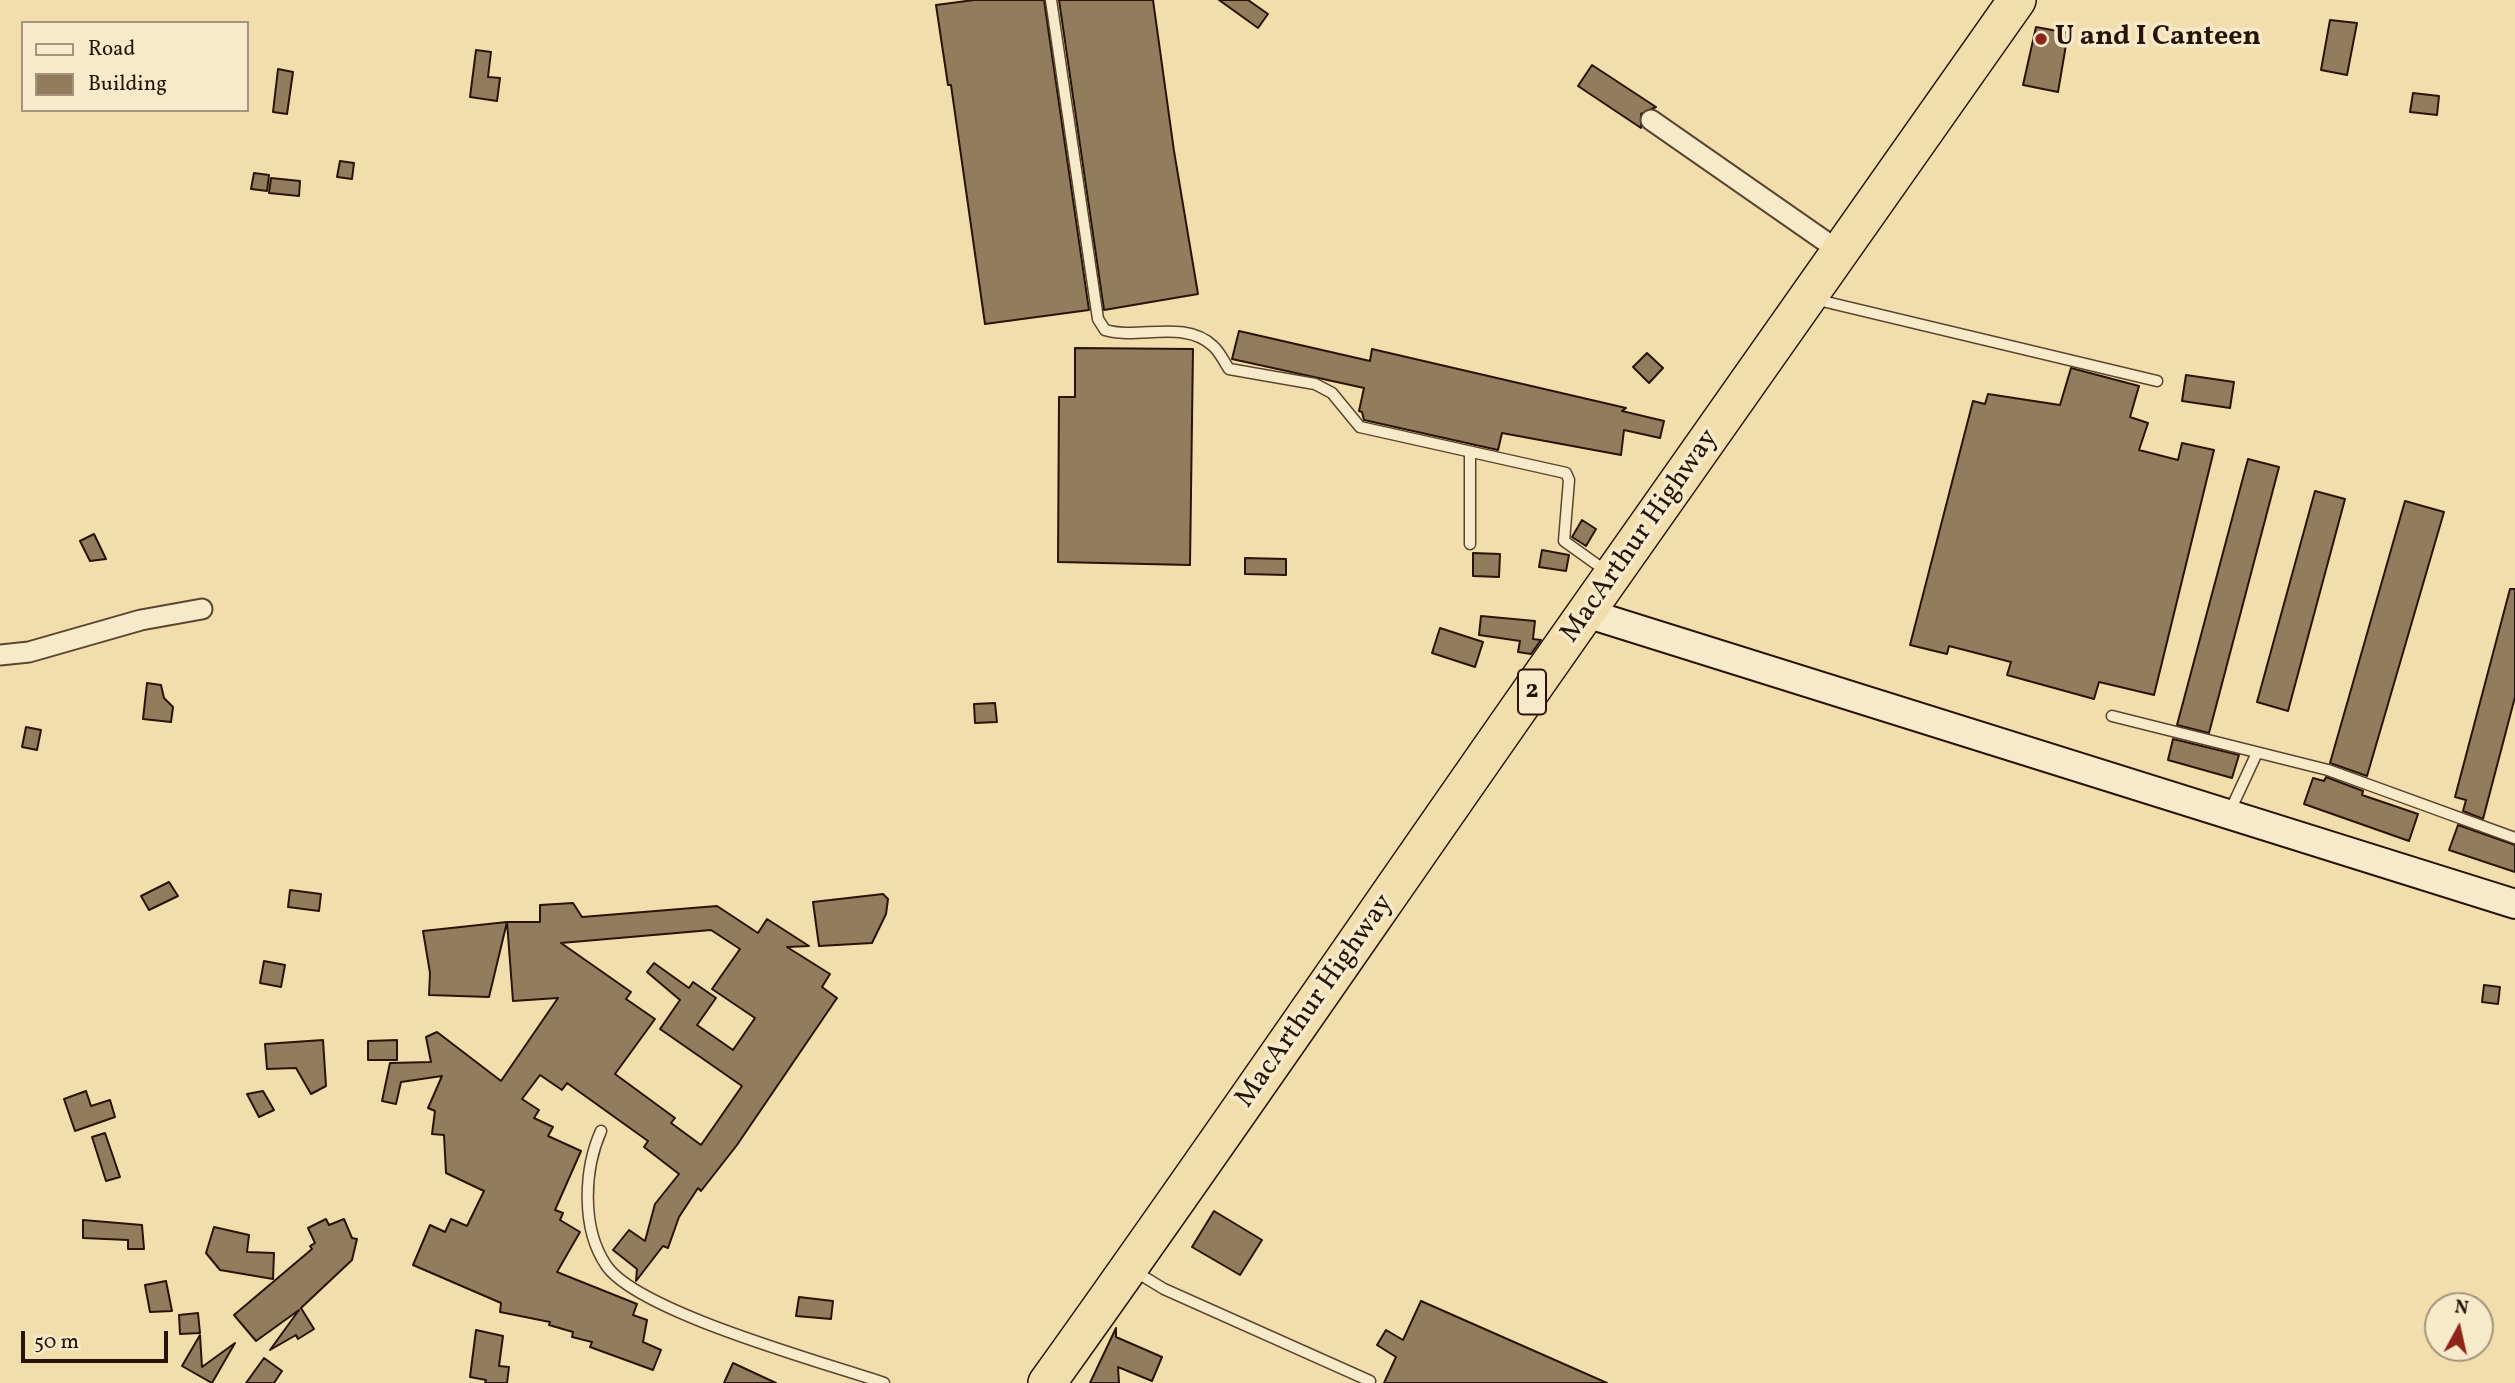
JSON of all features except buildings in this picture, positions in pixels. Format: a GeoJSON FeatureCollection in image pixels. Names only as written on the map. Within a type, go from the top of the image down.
{"type":"FeatureCollection","features":[{"type":"Feature","properties":{"kind":"highway","name":"MacArthur Highway"},"geometry":{"type":"LineString","coordinates":[[1047,1383],[1586,613],[1811,298],[2009,3]]}},
{"type":"Feature","properties":{"kind":"street"},"geometry":{"type":"LineString","coordinates":[[1651,120],[1842,253]]}},
{"type":"Feature","properties":{"kind":"street"},"geometry":{"type":"LineString","coordinates":[[0,655],[29,652],[141,620],[202,609]]}},
{"type":"Feature","properties":{"kind":"street"},"geometry":{"type":"LineString","coordinates":[[1586,613],[2515,904]]}},
{"type":"Feature","properties":{"kind":"lane"},"geometry":{"type":"LineString","coordinates":[[1051,0],[1098,319],[1104,330],[1118,334],[1181,332],[1206,340],[1216,348],[1229,369],[1315,384],[1332,393],[1360,427],[1470,453],[1543,465],[1566,473],[1569,480],[1564,541],[1613,575]]}},
{"type":"Feature","properties":{"kind":"lane"},"geometry":{"type":"LineString","coordinates":[[1811,298],[2157,381]]}},
{"type":"Feature","properties":{"kind":"lane"},"geometry":{"type":"LineString","coordinates":[[1470,453],[1470,544]]}},
{"type":"Feature","properties":{"kind":"lane"},"geometry":{"type":"LineString","coordinates":[[2112,716],[2256,755],[2328,770],[2515,838]]}},
{"type":"Feature","properties":{"kind":"lane"},"geometry":{"type":"LineString","coordinates":[[2228,814],[2256,755]]}},
{"type":"Feature","properties":{"kind":"lane"},"geometry":{"type":"LineString","coordinates":[[601,1131],[594,1147],[588,1179],[592,1230],[606,1266],[635,1290],[681,1314],[884,1383]]}},
{"type":"Feature","properties":{"kind":"lane"},"geometry":{"type":"LineString","coordinates":[[1129,1268],[1164,1289],[1370,1381]]}},
{"type":"Feature","properties":{"kind":"place","name":"U and I Canteen"},"geometry":{"type":"Point","coordinates":[2041,39]}}]}
